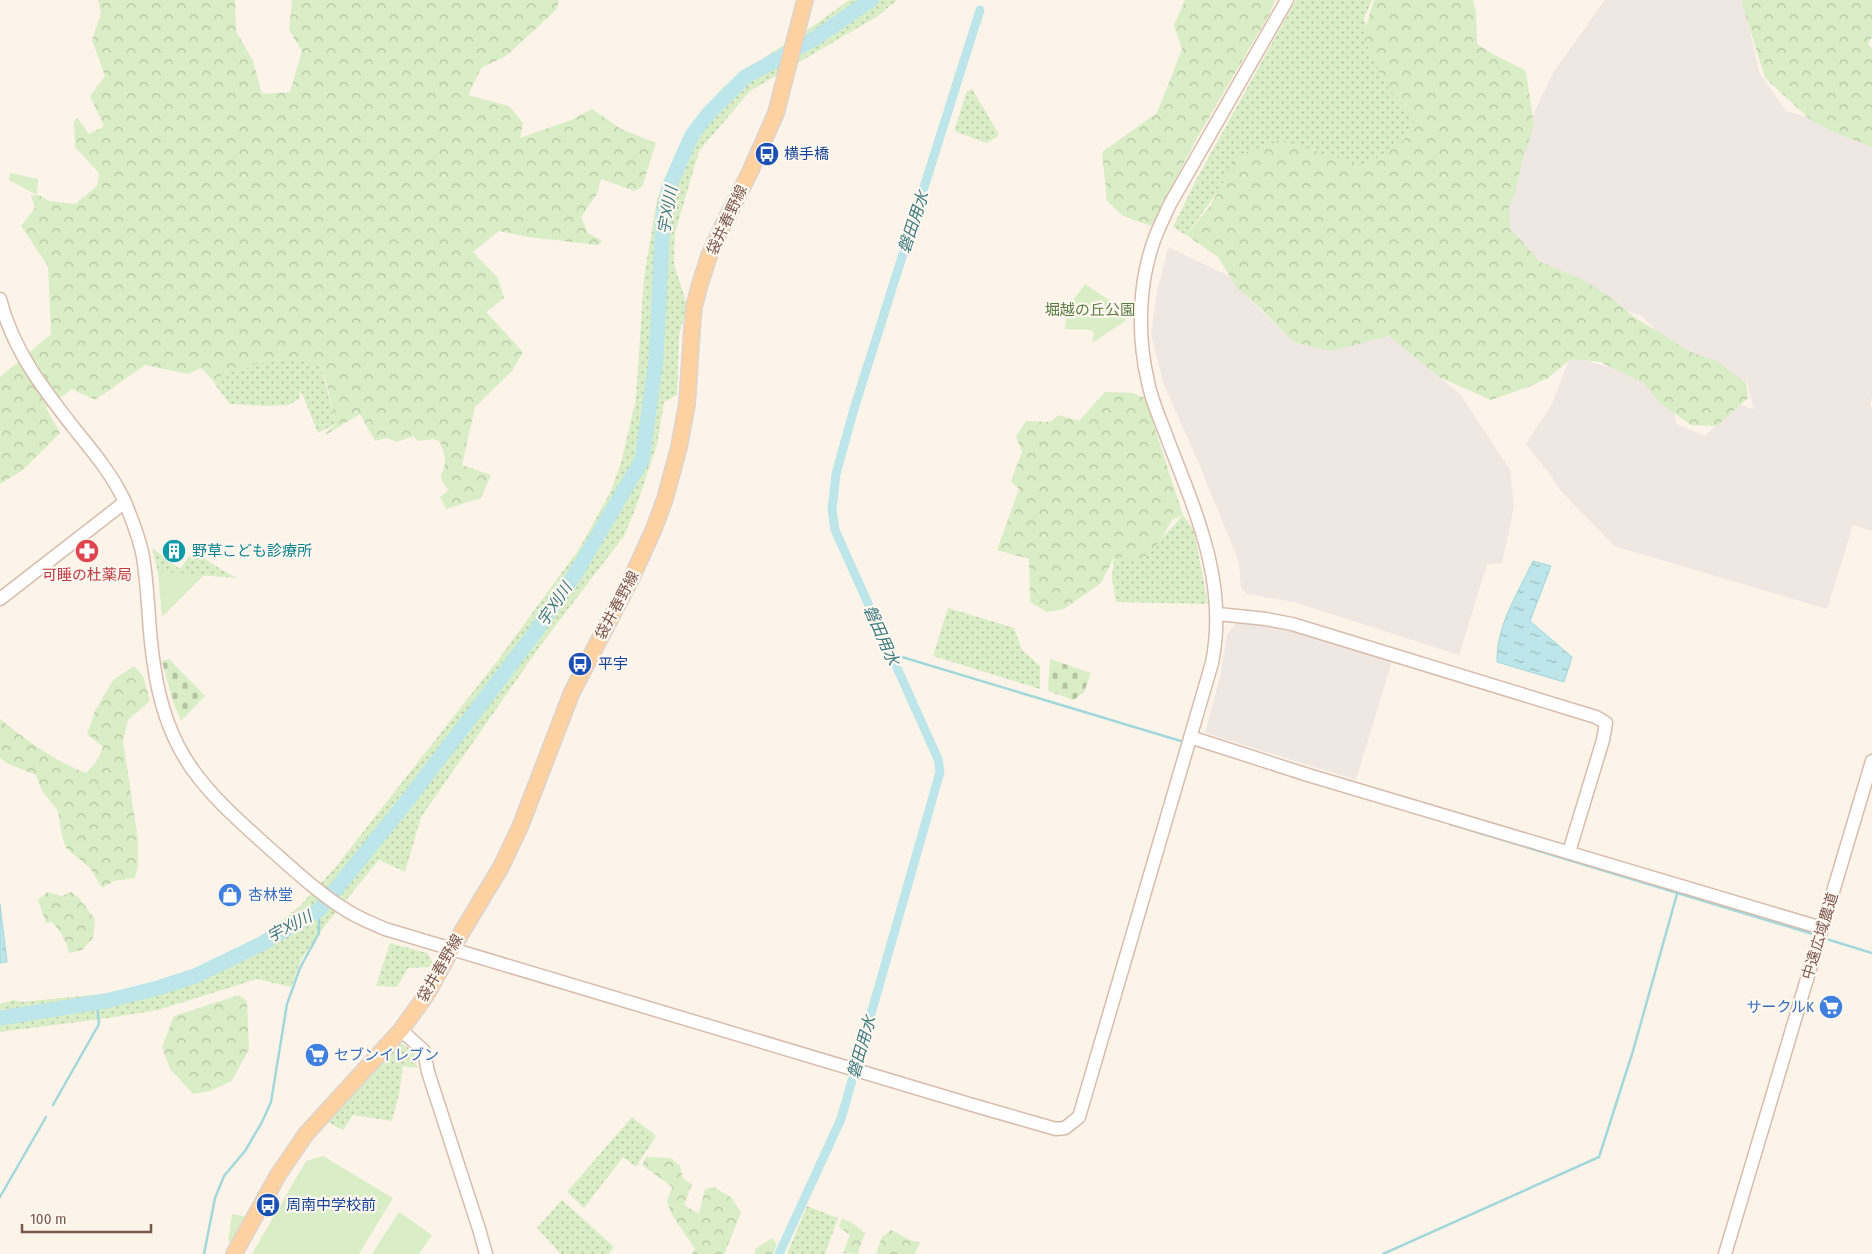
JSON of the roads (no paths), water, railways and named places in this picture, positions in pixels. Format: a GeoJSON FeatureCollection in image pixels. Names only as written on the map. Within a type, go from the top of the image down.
{"type":"FeatureCollection","features":[{"type":"Feature","properties":{"kind":"main road","name":"袋井春野線"},"geometry":{"type":"LineString","coordinates":[[234,1254],[278,1175],[306,1134],[401,1030],[427,994],[501,867],[520,827],[572,692],[632,577],[653,531],[672,475],[687,404],[692,322],[700,284],[709,256],[776,113],[790,66],[805,0]]}},
{"type":"Feature","properties":{"kind":"street"},"geometry":{"type":"LineString","coordinates":[[0,299],[8,328],[18,350],[35,376],[104,467],[124,502],[134,527],[143,559],[154,665],[165,719],[176,743],[191,768],[209,791],[235,817],[314,887],[347,911],[385,929],[976,1106],[1056,1129],[1064,1128],[1078,1117],[1212,663],[1216,642],[1218,614],[1210,558],[1201,525],[1148,383],[1141,343],[1141,302],[1146,270],[1155,236],[1170,204],[1287,0]]}},
{"type":"Feature","properties":{"kind":"street"},"geometry":{"type":"LineString","coordinates":[[0,599],[124,502]]}},
{"type":"Feature","properties":{"kind":"street"},"geometry":{"type":"LineString","coordinates":[[1218,614],[1292,624],[1596,717],[1606,724],[1603,740],[1569,852]]}},
{"type":"Feature","properties":{"kind":"street"},"geometry":{"type":"LineString","coordinates":[[1190,737],[1308,775],[1822,928]]}},
{"type":"Feature","properties":{"kind":"street","name":"中遠広域農道"},"geometry":{"type":"LineString","coordinates":[[1725,1254],[1872,761]]}},
{"type":"Feature","properties":{"kind":"street"},"geometry":{"type":"LineString","coordinates":[[401,1030],[424,1051],[428,1072],[486,1254]]}},
{"type":"Feature","properties":{"kind":"water"},"geometry":{"type":"Polygon","coordinates":[[[1533,561],[1551,566],[1530,621],[1572,657],[1564,682],[1497,662],[1500,636],[1504,623],[1533,561]]]}},
{"type":"Feature","properties":{"kind":"water"},"geometry":{"type":"Polygon","coordinates":[[[0,904],[7,962],[0,963],[0,904]]]}},
{"type":"Feature","properties":{"kind":"waterway","name":"宇刈川"},"geometry":{"type":"LineString","coordinates":[[0,1018],[106,1001],[158,988],[195,976],[261,944],[319,910],[407,801],[534,634],[577,571],[642,460],[656,360],[663,218],[669,187],[692,135],[709,113],[745,77],[814,39],[871,0]]}},
{"type":"Feature","properties":{"kind":"waterway","name":"磐田用水"},"geometry":{"type":"LineString","coordinates":[[779,1254],[841,1119],[940,772],[938,759],[835,530],[832,510],[836,474],[854,409],[980,10]]}},
{"type":"Feature","properties":{"kind":"waterway"},"geometry":{"type":"LineString","coordinates":[[892,654],[1184,742]]}},
{"type":"Feature","properties":{"kind":"waterway"},"geometry":{"type":"LineString","coordinates":[[1192,744],[1211,750]]}},
{"type":"Feature","properties":{"kind":"waterway"},"geometry":{"type":"LineString","coordinates":[[1450,824],[1816,935]]}},
{"type":"Feature","properties":{"kind":"waterway"},"geometry":{"type":"LineString","coordinates":[[1383,1254],[1599,1157],[1633,1051],[1677,894]]}},
{"type":"Feature","properties":{"kind":"waterway"},"geometry":{"type":"LineString","coordinates":[[204,1254],[215,1198],[224,1176],[245,1151],[271,1102],[287,1004],[300,968],[319,933],[319,910]]}},
{"type":"Feature","properties":{"kind":"waterway"},"geometry":{"type":"LineString","coordinates":[[1823,938],[1872,953]]}},
{"type":"Feature","properties":{"kind":"waterway"},"geometry":{"type":"LineString","coordinates":[[53,1105],[99,1024],[97,1003]]}},
{"type":"Feature","properties":{"kind":"waterway"},"geometry":{"type":"LineString","coordinates":[[0,1197],[46,1117]]}},
{"type":"Feature","properties":{"kind":"place","name":"横手橋"},"geometry":{"type":"Point","coordinates":[767,154]}},
{"type":"Feature","properties":{"kind":"place","name":"可睡の杜薬局"},"geometry":{"type":"Point","coordinates":[87,551]}},
{"type":"Feature","properties":{"kind":"place","name":"野草こども診療所"},"geometry":{"type":"Point","coordinates":[174,551]}},
{"type":"Feature","properties":{"kind":"place","name":"平宇"},"geometry":{"type":"Point","coordinates":[580,664]}},
{"type":"Feature","properties":{"kind":"place","name":"杏林堂"},"geometry":{"type":"Point","coordinates":[230,895]}},
{"type":"Feature","properties":{"kind":"place","name":"サークルK"},"geometry":{"type":"Point","coordinates":[1831,1007]}},
{"type":"Feature","properties":{"kind":"place","name":"セブンイレブン"},"geometry":{"type":"Point","coordinates":[317,1055]}},
{"type":"Feature","properties":{"kind":"place","name":"周南中学校前"},"geometry":{"type":"Point","coordinates":[268,1205]}},
{"type":"Feature","properties":{"kind":"park label","name":"堀越の丘公園"},"geometry":{"type":"Point","coordinates":[1090,310]}}]}
